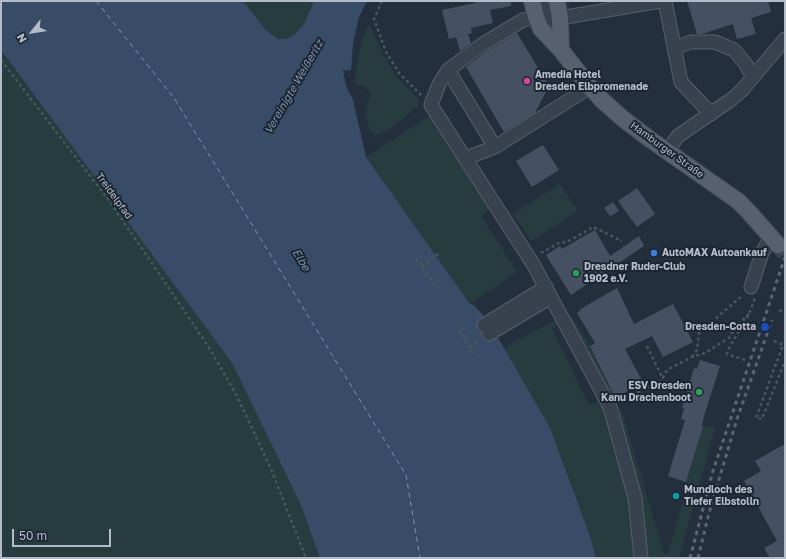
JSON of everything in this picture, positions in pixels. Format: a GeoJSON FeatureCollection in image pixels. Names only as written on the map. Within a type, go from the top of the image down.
{"type":"FeatureCollection","features":[{"type":"Feature","properties":{"kind":"main road","name":"Hamburger Straße"},"geometry":{"type":"LineString","coordinates":[[532,1],[541,29],[561,50],[590,87],[622,118],[748,210],[774,241]]}},
{"type":"Feature","properties":{"kind":"main road"},"geometry":{"type":"LineString","coordinates":[[557,1],[560,18],[561,50]]}},
{"type":"Feature","properties":{"kind":"lane"},"geometry":{"type":"LineString","coordinates":[[541,1],[544,12],[561,50]]}},
{"type":"Feature","properties":{"kind":"lane"},"geometry":{"type":"LineString","coordinates":[[560,18],[660,1]]}},
{"type":"Feature","properties":{"kind":"lane"},"geometry":{"type":"LineString","coordinates":[[665,1],[681,82],[711,114]]}},
{"type":"Feature","properties":{"kind":"lane"},"geometry":{"type":"LineString","coordinates":[[536,17],[522,20],[483,44],[448,70],[439,84],[431,106],[530,259],[610,407],[635,498],[641,558]]}},
{"type":"Feature","properties":{"kind":"lane"},"geometry":{"type":"LineString","coordinates":[[666,151],[678,136],[737,95],[785,39]]}},
{"type":"Feature","properties":{"kind":"lane"},"geometry":{"type":"LineString","coordinates":[[674,48],[691,42],[715,42],[734,50],[745,63],[753,76]]}},
{"type":"Feature","properties":{"kind":"lane"},"geometry":{"type":"LineString","coordinates":[[448,70],[495,146]]}},
{"type":"Feature","properties":{"kind":"lane"},"geometry":{"type":"LineString","coordinates":[[466,160],[495,146],[590,87]]}},
{"type":"Feature","properties":{"kind":"lane"},"geometry":{"type":"LineString","coordinates":[[754,290],[762,253],[774,241]]}},
{"type":"Feature","properties":{"kind":"lane"},"geometry":{"type":"LineString","coordinates":[[483,332],[549,292]]}},
{"type":"Feature","properties":{"kind":"path"},"geometry":{"type":"LineString","coordinates":[[382,1],[374,19],[386,52],[400,73],[431,106]]}},
{"type":"Feature","properties":{"kind":"path","name":"Treidelpfad"},"geometry":{"type":"LineString","coordinates":[[1,60],[106,198],[208,346],[236,394],[271,469],[306,558]]}},
{"type":"Feature","properties":{"kind":"path"},"geometry":{"type":"LineString","coordinates":[[530,259],[559,243],[567,242],[593,227],[622,241]]}},
{"type":"Feature","properties":{"kind":"path"},"geometry":{"type":"LineString","coordinates":[[421,266],[440,253]]}},
{"type":"Feature","properties":{"kind":"path"},"geometry":{"type":"LineString","coordinates":[[416,258],[438,289]]}},
{"type":"Feature","properties":{"kind":"path"},"geometry":{"type":"LineString","coordinates":[[745,360],[727,354],[749,314],[754,290]]}},
{"type":"Feature","properties":{"kind":"path"},"geometry":{"type":"LineString","coordinates":[[692,357],[697,350],[699,333],[754,290]]}},
{"type":"Feature","properties":{"kind":"path"},"geometry":{"type":"LineString","coordinates":[[779,310],[785,312]]}},
{"type":"Feature","properties":{"kind":"path"},"geometry":{"type":"LineString","coordinates":[[610,407],[662,382],[667,370],[692,357],[705,353],[730,337],[735,327],[749,314]]}},
{"type":"Feature","properties":{"kind":"path"},"geometry":{"type":"LineString","coordinates":[[459,330],[474,355]]}},
{"type":"Feature","properties":{"kind":"path"},"geometry":{"type":"LineString","coordinates":[[464,338],[483,332]]}},
{"type":"Feature","properties":{"kind":"path"},"geometry":{"type":"LineString","coordinates":[[469,347],[483,332]]}},
{"type":"Feature","properties":{"kind":"path"},"geometry":{"type":"LineString","coordinates":[[774,341],[783,344],[756,418],[762,419],[785,361]]}},
{"type":"Feature","properties":{"kind":"path"},"geometry":{"type":"LineString","coordinates":[[647,346],[663,379]]}},
{"type":"Feature","properties":{"kind":"green space"},"geometry":{"type":"Polygon","coordinates":[[[243,1],[314,1],[304,24],[294,35],[286,39],[278,39],[265,29],[243,1]]]}},
{"type":"Feature","properties":{"kind":"green space"},"geometry":{"type":"Polygon","coordinates":[[[369,24],[383,54],[396,75],[419,100],[417,106],[405,117],[388,130],[375,136],[370,132],[367,121],[366,108],[371,94],[365,87],[354,83],[362,39],[369,24]]]}},
{"type":"Feature","properties":{"kind":"green space"},"geometry":{"type":"Polygon","coordinates":[[[1,50],[232,363],[300,503],[320,558],[1,558],[1,50]]]}},
{"type":"Feature","properties":{"kind":"green space"},"geometry":{"type":"Polygon","coordinates":[[[431,115],[492,208],[481,216],[517,272],[470,304],[366,157],[431,115]]]}},
{"type":"Feature","properties":{"kind":"green space"},"geometry":{"type":"Polygon","coordinates":[[[560,184],[578,211],[531,241],[513,214],[560,184]]]}},
{"type":"Feature","properties":{"kind":"green space"},"geometry":{"type":"Polygon","coordinates":[[[571,315],[590,346],[615,397],[610,398],[565,316],[571,315]]]}},
{"type":"Feature","properties":{"kind":"green space"},"geometry":{"type":"Polygon","coordinates":[[[558,319],[561,324],[552,329],[589,405],[602,399],[616,414],[621,408],[664,553],[668,554],[685,492],[686,481],[703,426],[715,428],[679,558],[596,558],[590,536],[503,348],[558,319]]]}},
{"type":"Feature","properties":{"kind":"water"},"geometry":{"type":"Polygon","coordinates":[[[1,1],[243,1],[265,29],[278,39],[286,39],[294,35],[304,24],[314,1],[367,1],[359,17],[353,44],[351,70],[343,70],[346,86],[353,100],[366,157],[470,304],[474,305],[489,322],[550,428],[590,536],[596,558],[320,558],[300,503],[232,363],[1,50],[1,1]]]}},
{"type":"Feature","properties":{"kind":"building"},"geometry":{"type":"Polygon","coordinates":[[[474,1],[511,1],[511,6],[490,10],[493,23],[471,28],[472,33],[468,34],[471,43],[460,51],[456,37],[449,39],[442,10],[475,3],[474,1]]]}},
{"type":"Feature","properties":{"kind":"building"},"geometry":{"type":"Polygon","coordinates":[[[687,1],[768,1],[771,12],[751,18],[756,34],[737,39],[733,24],[702,34],[697,34],[687,1]]]}},
{"type":"Feature","properties":{"kind":"building","name":"Amedia Hotel Dresden Elbpromenade"},"geometry":{"type":"Polygon","coordinates":[[[517,33],[549,86],[535,113],[504,132],[466,67],[487,51],[517,33]]]}},
{"type":"Feature","properties":{"kind":"building"},"geometry":{"type":"Polygon","coordinates":[[[543,145],[559,170],[532,187],[516,161],[543,145]]]}},
{"type":"Feature","properties":{"kind":"building"},"geometry":{"type":"Polygon","coordinates":[[[637,188],[655,214],[637,227],[618,201],[637,188]]]}},
{"type":"Feature","properties":{"kind":"building"},"geometry":{"type":"Polygon","coordinates":[[[613,202],[619,211],[610,216],[604,208],[613,202]]]}},
{"type":"Feature","properties":{"kind":"building"},"geometry":{"type":"Polygon","coordinates":[[[595,230],[610,256],[639,236],[644,246],[571,295],[546,255],[560,246],[562,249],[595,230]]]}},
{"type":"Feature","properties":{"kind":"building"},"geometry":{"type":"Polygon","coordinates":[[[617,288],[634,324],[673,304],[693,342],[663,357],[652,336],[625,349],[644,384],[615,397],[590,346],[595,343],[577,313],[580,311],[579,310],[617,288]]]}},
{"type":"Feature","properties":{"kind":"building"},"geometry":{"type":"Polygon","coordinates":[[[700,360],[720,366],[704,416],[703,426],[686,482],[668,476],[685,420],[681,419],[684,409],[682,408],[694,368],[697,369],[700,360]]]}},
{"type":"Feature","properties":{"kind":"building"},"geometry":{"type":"Polygon","coordinates":[[[785,444],[785,558],[770,558],[764,548],[777,541],[744,481],[761,471],[755,461],[785,444]]]}},
{"type":"Feature","properties":{"kind":"ferry route"},"geometry":{"type":"LineString","coordinates":[[96,1],[174,98],[406,475],[420,558]]}},
{"type":"Feature","properties":{"kind":"tunnel"},"geometry":{"type":"LineString","coordinates":[[778,245],[785,254]]}},
{"type":"Feature","properties":{"kind":"railway"},"geometry":{"type":"LineString","coordinates":[[690,558],[713,471],[785,257]]}},
{"type":"Feature","properties":{"kind":"railway"},"geometry":{"type":"LineString","coordinates":[[698,558],[709,513],[737,419],[772,320]]}},
{"type":"Feature","properties":{"kind":"place","name":"Amedia Hotel Dresden Elbpromenade"},"geometry":{"type":"Point","coordinates":[527,81]}},
{"type":"Feature","properties":{"kind":"place","name":"AutoMAX Autoankauf"},"geometry":{"type":"Point","coordinates":[654,253]}},
{"type":"Feature","properties":{"kind":"place","name":"Dresdner Ruder-Club 1902 e.V."},"geometry":{"type":"Point","coordinates":[576,273]}},
{"type":"Feature","properties":{"kind":"place","name":"Dresden-Cotta"},"geometry":{"type":"Point","coordinates":[765,327]}},
{"type":"Feature","properties":{"kind":"place","name":"ESV Dresden Kanu Drachenboot"},"geometry":{"type":"Point","coordinates":[699,392]}},
{"type":"Feature","properties":{"kind":"place","name":"Mundloch des Tiefer Elbstolln"},"geometry":{"type":"Point","coordinates":[676,496]}},
{"type":"Feature","properties":{"kind":"water label","name":"Vereinigte Weißeritz"},"geometry":{"type":"Point","coordinates":[294,87]}},
{"type":"Feature","properties":{"kind":"water label","name":"Elbe"},"geometry":{"type":"Point","coordinates":[301,260]}}]}
